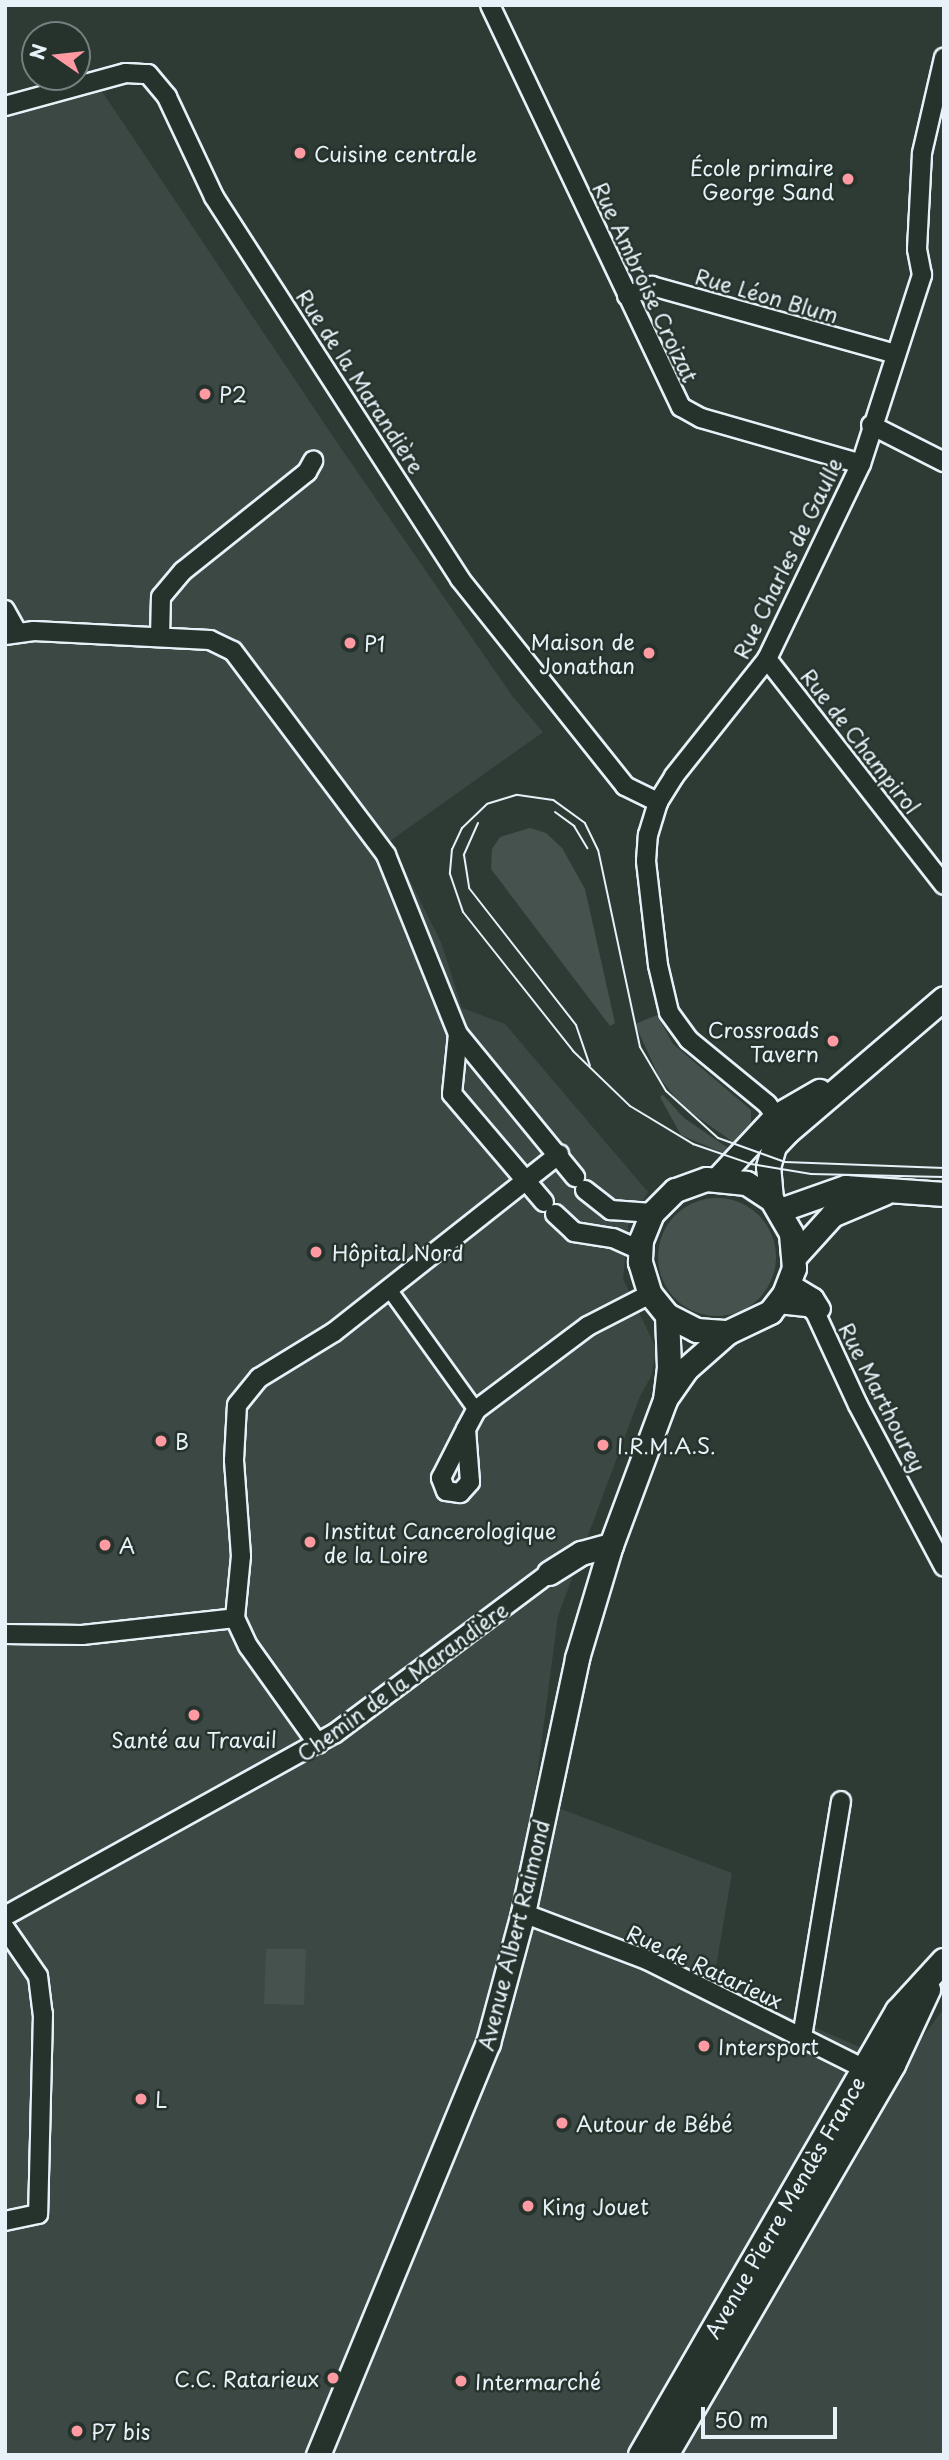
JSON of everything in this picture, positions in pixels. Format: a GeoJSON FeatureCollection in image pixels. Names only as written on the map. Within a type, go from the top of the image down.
{"type":"FeatureCollection","features":[{"type":"Feature","properties":{"kind":"main road","name":"Avenue Pierre Mendès France"},"geometry":{"type":"LineString","coordinates":[[641,2455],[863,2068],[898,2011],[941,1964]]}},
{"type":"Feature","properties":{"kind":"main road","name":"Avenue Pierre Mendès France"},"geometry":{"type":"LineString","coordinates":[[666,2455],[893,2065],[941,1964]]}},
{"type":"Feature","properties":{"kind":"main road"},"geometry":{"type":"LineString","coordinates":[[676,2455],[727,2364],[747,2314]]}},
{"type":"Feature","properties":{"kind":"street","name":"Rue Ambroise Croizat"},"geometry":{"type":"LineString","coordinates":[[490,5],[681,407],[701,418],[861,464]]}},
{"type":"Feature","properties":{"kind":"street","name":"Rue Charles de Gaulle"},"geometry":{"type":"LineString","coordinates":[[781,1124],[689,1040],[669,1013],[658,965],[646,861],[658,802],[767,659],[861,464],[871,425],[922,275],[917,249],[922,152],[944,58]]}},
{"type":"Feature","properties":{"kind":"street","name":"Rue de la Marandière"},"geometry":{"type":"LineString","coordinates":[[5,106],[126,73],[148,74],[167,97],[214,197],[460,579],[625,786],[658,802]]}},
{"type":"Feature","properties":{"kind":"street","name":"Rue Léon Blum"},"geometry":{"type":"LineString","coordinates":[[627,296],[652,286],[895,354]]}},
{"type":"Feature","properties":{"kind":"street"},"geometry":{"type":"LineString","coordinates":[[871,425],[944,462]]}},
{"type":"Feature","properties":{"kind":"street"},"geometry":{"type":"LineString","coordinates":[[160,637],[161,597],[183,571],[307,472],[313,461]]}},
{"type":"Feature","properties":{"kind":"street"},"geometry":{"type":"LineString","coordinates":[[5,610],[11,633],[210,640],[233,651],[386,855],[458,1034],[559,1154],[580,1184],[611,1210],[652,1213]]}},
{"type":"Feature","properties":{"kind":"street","name":"Rue de Champirol"},"geometry":{"type":"LineString","coordinates":[[767,659],[944,885]]}},
{"type":"Feature","properties":{"kind":"street"},"geometry":{"type":"LineString","coordinates":[[718,1178],[781,1124],[844,1079],[944,998]]}},
{"type":"Feature","properties":{"kind":"street"},"geometry":{"type":"LineString","coordinates":[[458,1034],[452,1094],[526,1181],[574,1232],[613,1238],[640,1250]]}},
{"type":"Feature","properties":{"kind":"street"},"geometry":{"type":"LineString","coordinates":[[775,1205],[746,1183],[718,1178],[683,1186],[652,1213],[640,1250],[650,1294],[667,1315],[696,1330],[728,1332],[761,1320],[778,1304],[789,1283],[795,1256],[791,1233],[775,1205],[768,1167],[781,1124]]}},
{"type":"Feature","properties":{"kind":"street"},"geometry":{"type":"LineString","coordinates":[[318,1744],[248,1646],[236,1618],[242,1556],[234,1460],[237,1405],[259,1378],[309,1349],[559,1154]]}},
{"type":"Feature","properties":{"kind":"street"},"geometry":{"type":"LineString","coordinates":[[775,1205],[845,1187],[944,1194]]}},
{"type":"Feature","properties":{"kind":"street"},"geometry":{"type":"LineString","coordinates":[[795,1256],[832,1214],[887,1192]]}},
{"type":"Feature","properties":{"kind":"street","name":"Rue Marthourey"},"geometry":{"type":"LineString","coordinates":[[789,1283],[818,1301],[820,1323]]}},
{"type":"Feature","properties":{"kind":"street"},"geometry":{"type":"LineString","coordinates":[[389,1289],[476,1410]]}},
{"type":"Feature","properties":{"kind":"street"},"geometry":{"type":"LineString","coordinates":[[466,1429],[476,1410],[588,1326],[650,1294]]}},
{"type":"Feature","properties":{"kind":"street","name":"Rue Marthourey"},"geometry":{"type":"LineString","coordinates":[[778,1304],[811,1307],[944,1567]]}},
{"type":"Feature","properties":{"kind":"street","name":"Avenue Albert Raimond"},"geometry":{"type":"LineString","coordinates":[[318,2455],[488,2043],[523,1913],[578,1658],[611,1545],[665,1400],[669,1367],[667,1315]]}},
{"type":"Feature","properties":{"kind":"street","name":"Avenue Albert Raimond"},"geometry":{"type":"LineString","coordinates":[[665,1400],[687,1368],[728,1332]]}},
{"type":"Feature","properties":{"kind":"street","name":"Chemin de la Marandière"},"geometry":{"type":"LineString","coordinates":[[5,1916],[318,1744],[550,1573],[581,1553],[611,1545]]}},
{"type":"Feature","properties":{"kind":"street"},"geometry":{"type":"LineString","coordinates":[[5,1634],[82,1634],[236,1618]]}},
{"type":"Feature","properties":{"kind":"street"},"geometry":{"type":"LineString","coordinates":[[802,2038],[841,1801]]}},
{"type":"Feature","properties":{"kind":"street","name":"Rue de Ratarieux"},"geometry":{"type":"LineString","coordinates":[[523,1913],[647,1960],[863,2068]]}},
{"type":"Feature","properties":{"kind":"street"},"geometry":{"type":"LineString","coordinates":[[5,1928],[38,1976],[43,2014],[38,2214],[5,2221]]}},
{"type":"Feature","properties":{"kind":"shaded area","name":"Hôpital Nord"},"geometry":{"type":"Polygon","coordinates":[[[91,75],[336,441],[513,697],[543,732],[390,841],[441,942],[462,1008],[505,1024],[648,1192],[628,1226],[623,1279],[656,1348],[652,1375],[640,1396],[558,1616],[534,1799],[732,1873],[713,1984],[902,2065],[944,2008],[944,2455],[5,2455],[5,96],[25,91],[91,91],[91,75]]]}},
{"type":"Feature","properties":{"kind":"shaded area"},"geometry":{"type":"Polygon","coordinates":[[[530,828],[546,833],[562,848],[585,889],[615,1023],[610,1026],[491,869],[492,849],[500,837],[530,828]]]}},
{"type":"Feature","properties":{"kind":"shaded area"},"geometry":{"type":"Polygon","coordinates":[[[657,1015],[673,1044],[751,1110],[751,1122],[733,1142],[682,1106],[659,1077],[635,1024],[657,1015]]]}},
{"type":"Feature","properties":{"kind":"shaded area"},"geometry":{"type":"Polygon","coordinates":[[[663,1095],[684,1118],[728,1148],[723,1153],[681,1135],[660,1097],[663,1095]]]}},
{"type":"Feature","properties":{"kind":"shaded area"},"geometry":{"type":"Polygon","coordinates":[[[717,1198],[740,1202],[759,1215],[772,1234],[776,1257],[772,1280],[759,1299],[740,1312],[717,1316],[694,1312],[675,1299],[662,1280],[658,1257],[662,1234],[675,1215],[694,1202],[717,1198]]]}},
{"type":"Feature","properties":{"kind":"shaded area"},"geometry":{"type":"Polygon","coordinates":[[[266,1949],[306,1949],[304,2005],[264,2004],[266,1949]]]}},
{"type":"Feature","properties":{"kind":"tram line"},"geometry":{"type":"LineString","coordinates":[[944,1168],[785,1162],[718,1138],[666,1091],[640,1047],[598,850],[585,823],[553,800],[516,795],[487,804],[462,828],[452,849],[450,874],[463,912],[573,1051],[630,1106],[693,1144],[751,1164],[811,1174],[944,1177]]}},
{"type":"Feature","properties":{"kind":"tram line"},"geometry":{"type":"LineString","coordinates":[[555,812],[574,826],[587,848]]}},
{"type":"Feature","properties":{"kind":"tram line"},"geometry":{"type":"LineString","coordinates":[[478,823],[464,855],[469,888],[576,1025],[590,1066]]}},
{"type":"Feature","properties":{"kind":"place","name":"Cuisine centrale"},"geometry":{"type":"Point","coordinates":[300,153]}},
{"type":"Feature","properties":{"kind":"place","name":"École primaire George Sand"},"geometry":{"type":"Point","coordinates":[848,179]}},
{"type":"Feature","properties":{"kind":"place","name":"P2"},"geometry":{"type":"Point","coordinates":[205,394]}},
{"type":"Feature","properties":{"kind":"place","name":"P1"},"geometry":{"type":"Point","coordinates":[350,643]}},
{"type":"Feature","properties":{"kind":"place","name":"Maison de Jonathan"},"geometry":{"type":"Point","coordinates":[649,653]}},
{"type":"Feature","properties":{"kind":"place","name":"Crossroads Tavern"},"geometry":{"type":"Point","coordinates":[833,1041]}},
{"type":"Feature","properties":{"kind":"place","name":"Hôpital Nord"},"geometry":{"type":"Point","coordinates":[316,1252]}},
{"type":"Feature","properties":{"kind":"place","name":"B"},"geometry":{"type":"Point","coordinates":[161,1441]}},
{"type":"Feature","properties":{"kind":"place","name":"I.R.M.A.S."},"geometry":{"type":"Point","coordinates":[603,1445]}},
{"type":"Feature","properties":{"kind":"place","name":"Institut Cancerologique de la Loire"},"geometry":{"type":"Point","coordinates":[310,1542]}},
{"type":"Feature","properties":{"kind":"place","name":"A"},"geometry":{"type":"Point","coordinates":[105,1545]}},
{"type":"Feature","properties":{"kind":"place","name":"Santé au Travail"},"geometry":{"type":"Point","coordinates":[194,1715]}},
{"type":"Feature","properties":{"kind":"place","name":"Intersport"},"geometry":{"type":"Point","coordinates":[704,2046]}},
{"type":"Feature","properties":{"kind":"place","name":"L"},"geometry":{"type":"Point","coordinates":[141,2099]}},
{"type":"Feature","properties":{"kind":"place","name":"Autour de Bébé"},"geometry":{"type":"Point","coordinates":[562,2123]}},
{"type":"Feature","properties":{"kind":"place","name":"King Jouet"},"geometry":{"type":"Point","coordinates":[528,2206]}},
{"type":"Feature","properties":{"kind":"place","name":"C.C. Ratarieux"},"geometry":{"type":"Point","coordinates":[333,2378]}},
{"type":"Feature","properties":{"kind":"place","name":"Intermarché"},"geometry":{"type":"Point","coordinates":[461,2381]}},
{"type":"Feature","properties":{"kind":"place","name":"P7 bis"},"geometry":{"type":"Point","coordinates":[77,2431]}}]}
